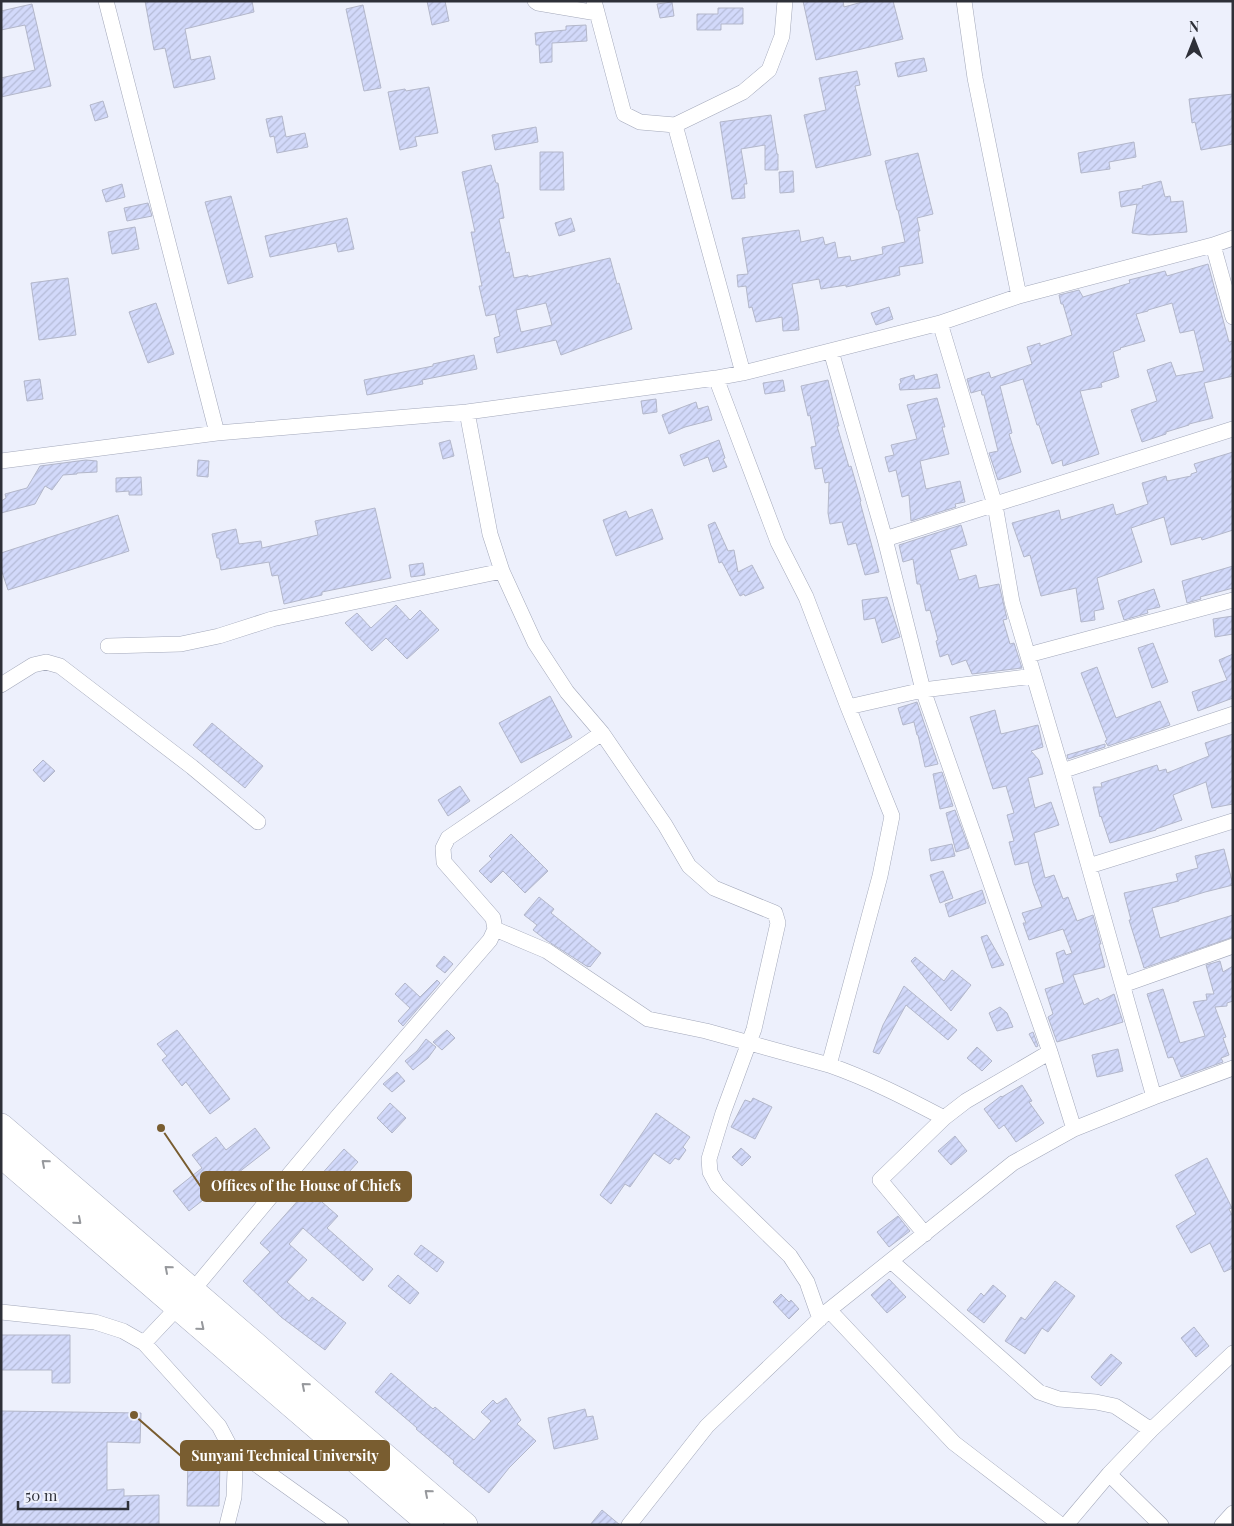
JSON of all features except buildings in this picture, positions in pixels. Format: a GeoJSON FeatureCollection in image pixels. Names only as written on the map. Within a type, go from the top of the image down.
{"type":"FeatureCollection","features":[{"type":"Feature","properties":{"kind":"main road"},"geometry":{"type":"LineString","coordinates":[[1,1126],[430,1525]]}},
{"type":"Feature","properties":{"kind":"main road"},"geometry":{"type":"LineString","coordinates":[[5,1165],[185,1299],[465,1525]]}},
{"type":"Feature","properties":{"kind":"street"},"geometry":{"type":"LineString","coordinates":[[106,1],[217,433]]}},
{"type":"Feature","properties":{"kind":"street"},"geometry":{"type":"LineString","coordinates":[[535,1],[596,7],[624,114],[640,122],[675,125],[743,92],[769,70],[782,36],[785,1]]}},
{"type":"Feature","properties":{"kind":"street"},"geometry":{"type":"LineString","coordinates":[[964,1],[975,78],[1019,296]]}},
{"type":"Feature","properties":{"kind":"street"},"geometry":{"type":"LineString","coordinates":[[675,125],[743,372]]}},
{"type":"Feature","properties":{"kind":"street"},"geometry":{"type":"LineString","coordinates":[[1,461],[217,433],[467,412],[716,378],[940,323],[1019,296],[1213,245],[1233,238]]}},
{"type":"Feature","properties":{"kind":"street"},"geometry":{"type":"LineString","coordinates":[[1213,245],[1233,317]]}},
{"type":"Feature","properties":{"kind":"street"},"geometry":{"type":"LineString","coordinates":[[940,323],[995,505],[1012,602],[1154,1097]]}},
{"type":"Feature","properties":{"kind":"street"},"geometry":{"type":"LineString","coordinates":[[831,351],[885,539],[923,690],[1050,1052],[1074,1129]]}},
{"type":"Feature","properties":{"kind":"street"},"geometry":{"type":"LineString","coordinates":[[716,378],[778,542],[806,598],[892,816],[880,876],[829,1065]]}},
{"type":"Feature","properties":{"kind":"street"},"geometry":{"type":"LineString","coordinates":[[467,412],[490,534],[502,571],[535,643],[567,692],[602,733],[665,825],[688,866],[714,888],[776,913],[778,923],[750,1042],[720,1122],[709,1159],[710,1172],[716,1185],[790,1256],[825,1315],[954,1443],[1062,1525]]}},
{"type":"Feature","properties":{"kind":"street"},"geometry":{"type":"LineString","coordinates":[[885,539],[1233,429]]}},
{"type":"Feature","properties":{"kind":"street"},"geometry":{"type":"LineString","coordinates":[[108,646],[181,644],[219,636],[272,619],[502,571]]}},
{"type":"Feature","properties":{"kind":"street"},"geometry":{"type":"LineString","coordinates":[[1028,655],[1233,600]]}},
{"type":"Feature","properties":{"kind":"street"},"geometry":{"type":"LineString","coordinates":[[1,686],[32,665],[46,662],[60,666],[192,768],[258,822]]}},
{"type":"Feature","properties":{"kind":"street"},"geometry":{"type":"LineString","coordinates":[[848,706],[923,690],[1034,676]]}},
{"type":"Feature","properties":{"kind":"street"},"geometry":{"type":"LineString","coordinates":[[1062,771],[1233,714]]}},
{"type":"Feature","properties":{"kind":"street"},"geometry":{"type":"LineString","coordinates":[[144,1343],[185,1299],[338,1116],[490,940],[495,929],[493,918],[444,862],[443,848],[448,838],[602,733]]}},
{"type":"Feature","properties":{"kind":"street"},"geometry":{"type":"LineString","coordinates":[[1089,866],[1233,821]]}},
{"type":"Feature","properties":{"kind":"street"},"geometry":{"type":"LineString","coordinates":[[495,929],[547,951],[648,1019],[706,1030],[829,1065],[858,1075],[900,1094],[944,1118]]}},
{"type":"Feature","properties":{"kind":"street"},"geometry":{"type":"LineString","coordinates":[[1123,985],[1233,946]]}},
{"type":"Feature","properties":{"kind":"street"},"geometry":{"type":"LineString","coordinates":[[925,1234],[880,1180],[944,1118],[966,1102],[1050,1052]]}},
{"type":"Feature","properties":{"kind":"street"},"geometry":{"type":"LineString","coordinates":[[629,1525],[707,1426],[825,1315],[1013,1163],[1074,1129],[1233,1068]]}},
{"type":"Feature","properties":{"kind":"street"},"geometry":{"type":"LineString","coordinates":[[891,1261],[1039,1392],[1059,1399],[1096,1402],[1115,1406],[1151,1430]]}},
{"type":"Feature","properties":{"kind":"street"},"geometry":{"type":"LineString","coordinates":[[1,1312],[95,1322],[123,1331],[144,1343],[219,1426],[229,1444],[235,1470],[234,1497],[227,1525]]}},
{"type":"Feature","properties":{"kind":"street"},"geometry":{"type":"LineString","coordinates":[[1066,1525],[1109,1474],[1151,1430],[1233,1353]]}},
{"type":"Feature","properties":{"kind":"street"},"geometry":{"type":"LineString","coordinates":[[229,1444],[341,1525]]}},
{"type":"Feature","properties":{"kind":"street"},"geometry":{"type":"LineString","coordinates":[[1109,1474],[1161,1525]]}},
{"type":"Feature","properties":{"kind":"street"},"geometry":{"type":"LineString","coordinates":[[1222,1525],[1233,1513]]}},
{"type":"Feature","properties":{"kind":"place","name":"Offices of the House of Chiefs"},"geometry":{"type":"Point","coordinates":[161,1128]}},
{"type":"Feature","properties":{"kind":"place","name":"Sunyani Technical University"},"geometry":{"type":"Point","coordinates":[134,1415]}}]}
